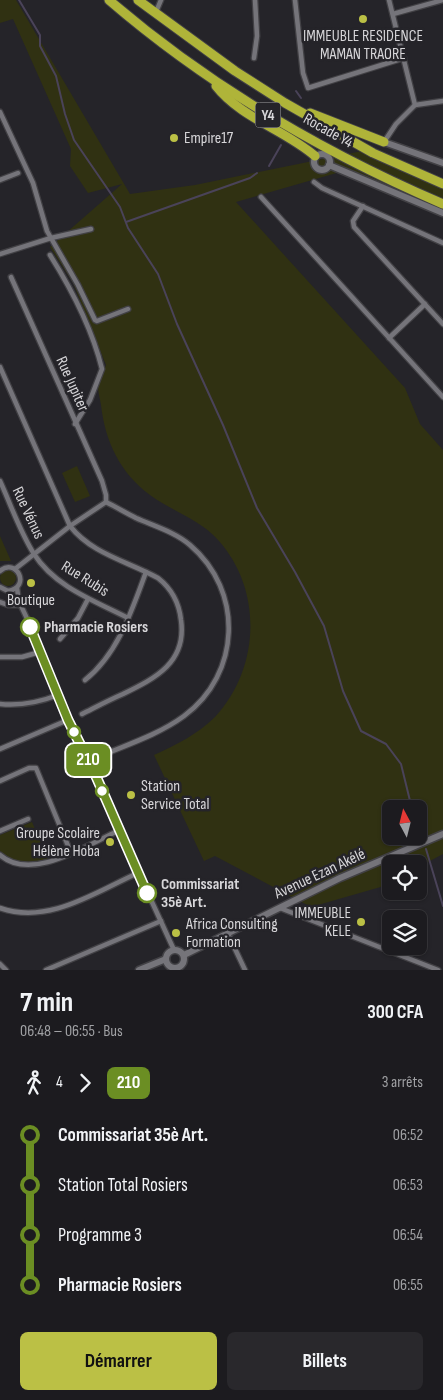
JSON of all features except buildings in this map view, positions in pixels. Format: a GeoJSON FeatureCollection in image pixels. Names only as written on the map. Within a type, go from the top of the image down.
{"type":"FeatureCollection","features":[{"type":"Feature","properties":{"kind":"highway","name":"Rocade Y4"},"geometry":{"type":"LineString","coordinates":[[109,0],[142,28],[209,78],[320,145],[365,169],[443,204]]}},
{"type":"Feature","properties":{"kind":"highway","name":"Rocade Y4"},"geometry":{"type":"LineString","coordinates":[[138,0],[235,71],[285,103],[373,153],[443,184]]}},
{"type":"Feature","properties":{"kind":"highway"},"geometry":{"type":"LineString","coordinates":[[209,78],[232,102],[303,146],[315,156]]}},
{"type":"Feature","properties":{"kind":"highway"},"geometry":{"type":"LineString","coordinates":[[285,103],[384,142]]}},
{"type":"Feature","properties":{"kind":"street"},"geometry":{"type":"LineString","coordinates":[[155,14],[161,0]]}},
{"type":"Feature","properties":{"kind":"street"},"geometry":{"type":"LineString","coordinates":[[254,0],[257,36],[254,58]]}},
{"type":"Feature","properties":{"kind":"street"},"geometry":{"type":"LineString","coordinates":[[295,0],[303,73],[308,88],[404,58]]}},
{"type":"Feature","properties":{"kind":"street"},"geometry":{"type":"LineString","coordinates":[[389,0],[415,105]]}},
{"type":"Feature","properties":{"kind":"street"},"geometry":{"type":"LineString","coordinates":[[393,14],[443,0]]}},
{"type":"Feature","properties":{"kind":"street"},"geometry":{"type":"LineString","coordinates":[[443,101],[415,105],[396,124],[384,142],[443,163]]}},
{"type":"Feature","properties":{"kind":"street"},"geometry":{"type":"LineString","coordinates":[[0,112],[33,183],[51,238],[78,285],[95,320],[97,321],[128,309]]}},
{"type":"Feature","properties":{"kind":"street"},"geometry":{"type":"LineString","coordinates":[[325,154],[328,157],[329,164],[325,168],[317,168],[314,162],[315,156],[325,154]]}},
{"type":"Feature","properties":{"kind":"street"},"geometry":{"type":"LineString","coordinates":[[329,164],[443,213]]}},
{"type":"Feature","properties":{"kind":"street"},"geometry":{"type":"LineString","coordinates":[[0,180],[18,173]]}},
{"type":"Feature","properties":{"kind":"street"},"geometry":{"type":"LineString","coordinates":[[314,182],[322,188],[443,243]]}},
{"type":"Feature","properties":{"kind":"street"},"geometry":{"type":"LineString","coordinates":[[261,197],[443,397]]}},
{"type":"Feature","properties":{"kind":"street"},"geometry":{"type":"LineString","coordinates":[[362,206],[353,221],[354,227],[443,324]]}},
{"type":"Feature","properties":{"kind":"street"},"geometry":{"type":"LineString","coordinates":[[0,254],[51,238],[91,230]]}},
{"type":"Feature","properties":{"kind":"street"},"geometry":{"type":"LineString","coordinates":[[50,255],[80,307],[102,369],[90,400],[76,424]]}},
{"type":"Feature","properties":{"kind":"street","name":"Rue Jupiter"},"geometry":{"type":"LineString","coordinates":[[11,277],[102,481],[106,502]]}},
{"type":"Feature","properties":{"kind":"street"},"geometry":{"type":"LineString","coordinates":[[390,338],[425,304]]}},
{"type":"Feature","properties":{"kind":"street"},"geometry":{"type":"LineString","coordinates":[[0,367],[70,526],[79,537],[91,546],[146,572],[167,586],[176,598],[180,612],[182,638],[170,665],[147,682],[82,714]]}},
{"type":"Feature","properties":{"kind":"street","name":"Rue Vénus"},"geometry":{"type":"LineString","coordinates":[[0,481],[34,554]]}},
{"type":"Feature","properties":{"kind":"street"},"geometry":{"type":"LineString","coordinates":[[15,569],[70,526],[106,502],[176,536],[199,553],[219,582],[226,600],[229,634],[223,665],[208,692],[184,716],[165,728],[98,757]]}},
{"type":"Feature","properties":{"kind":"street","name":"Rue Rubis"},"geometry":{"type":"LineString","coordinates":[[34,554],[61,582],[88,599],[128,618]]}},
{"type":"Feature","properties":{"kind":"street"},"geometry":{"type":"LineString","coordinates":[[0,571],[3,568],[9,567],[19,573],[20,584],[8,591]]}},
{"type":"Feature","properties":{"kind":"street"},"geometry":{"type":"LineString","coordinates":[[85,680],[94,673],[108,656],[128,618],[146,572]]}},
{"type":"Feature","properties":{"kind":"street"},"geometry":{"type":"LineString","coordinates":[[0,587],[8,591],[20,603]]}},
{"type":"Feature","properties":{"kind":"street"},"geometry":{"type":"LineString","coordinates":[[16,588],[20,603],[68,720],[174,950]]}},
{"type":"Feature","properties":{"kind":"street"},"geometry":{"type":"LineString","coordinates":[[60,640],[78,618],[88,599]]}},
{"type":"Feature","properties":{"kind":"street"},"geometry":{"type":"LineString","coordinates":[[0,602],[8,605],[20,603]]}},
{"type":"Feature","properties":{"kind":"street"},"geometry":{"type":"LineString","coordinates":[[0,657],[22,656],[40,652]]}},
{"type":"Feature","properties":{"kind":"street"},"geometry":{"type":"LineString","coordinates":[[0,704],[21,704],[47,700],[58,695]]}},
{"type":"Feature","properties":{"kind":"street"},"geometry":{"type":"LineString","coordinates":[[0,749],[68,720]]}},
{"type":"Feature","properties":{"kind":"street"},"geometry":{"type":"LineString","coordinates":[[0,782],[29,768],[36,768],[71,854]]}},
{"type":"Feature","properties":{"kind":"street"},"geometry":{"type":"LineString","coordinates":[[0,831],[28,819]]}},
{"type":"Feature","properties":{"kind":"street"},"geometry":{"type":"LineString","coordinates":[[0,856],[13,863],[39,865],[71,854],[120,830]]}},
{"type":"Feature","properties":{"kind":"street","name":"Avenue Ezan Akélé"},"geometry":{"type":"LineString","coordinates":[[184,955],[340,878],[443,834]]}},
{"type":"Feature","properties":{"kind":"street"},"geometry":{"type":"LineString","coordinates":[[0,908],[27,914],[44,913],[78,901],[138,873]]}},
{"type":"Feature","properties":{"kind":"street"},"geometry":{"type":"LineString","coordinates":[[280,908],[438,970]]}},
{"type":"Feature","properties":{"kind":"street"},"geometry":{"type":"LineString","coordinates":[[46,970],[161,922]]}},
{"type":"Feature","properties":{"kind":"street"},"geometry":{"type":"LineString","coordinates":[[228,934],[245,970]]}},
{"type":"Feature","properties":{"kind":"street"},"geometry":{"type":"LineString","coordinates":[[139,970],[166,959],[168,954],[174,950],[181,951],[185,960],[181,968],[170,967],[162,970]]}},
{"type":"Feature","properties":{"kind":"street"},"geometry":{"type":"LineString","coordinates":[[166,959],[170,967]]}},
{"type":"Feature","properties":{"kind":"street"},"geometry":{"type":"LineString","coordinates":[[0,964],[6,970]]}},
{"type":"Feature","properties":{"kind":"shaded area"},"geometry":{"type":"Polygon","coordinates":[[[0,0],[16,0],[130,194],[195,185],[372,149],[443,184],[443,217],[340,172],[236,202],[405,388],[420,424],[443,450],[443,854],[428,862],[428,870],[427,855],[382,855],[382,887],[311,907],[215,856],[204,861],[154,755],[201,729],[215,717],[230,697],[241,676],[248,653],[249,606],[243,583],[233,561],[219,541],[212,533],[195,521],[159,501],[139,486],[122,466],[110,443],[103,418],[98,388],[106,365],[73,283],[50,247],[122,184],[88,193],[70,166],[71,149],[13,19],[0,23],[0,0]]]}},
{"type":"Feature","properties":{"kind":"shaded area"},"geometry":{"type":"Polygon","coordinates":[[[77,466],[90,496],[75,502],[62,473],[77,466]]]}},
{"type":"Feature","properties":{"kind":"shaded area"},"geometry":{"type":"Polygon","coordinates":[[[0,536],[11,561],[0,561],[0,536]]]}},
{"type":"Feature","properties":{"kind":"shaded area"},"geometry":{"type":"Polygon","coordinates":[[[5,570],[11,570],[16,575],[14,584],[5,586],[0,581],[0,575],[5,570]]]}},
{"type":"Feature","properties":{"kind":"shaded area"},"geometry":{"type":"Polygon","coordinates":[[[32,822],[48,860],[35,863],[16,861],[0,851],[0,835],[32,822]]]}},
{"type":"Feature","properties":{"kind":"waterway"},"geometry":{"type":"LineString","coordinates":[[19,0],[40,35],[40,46],[56,76],[65,114],[74,140],[120,207],[128,228],[158,274],[177,324],[223,425],[257,508],[324,626],[343,691],[361,731],[386,744],[401,764],[410,800]]}},
{"type":"Feature","properties":{"kind":"waterway"},"geometry":{"type":"LineString","coordinates":[[296,91],[301,98]]}},
{"type":"Feature","properties":{"kind":"waterway"},"geometry":{"type":"LineString","coordinates":[[269,166],[281,145]]}},
{"type":"Feature","properties":{"kind":"waterway"},"geometry":{"type":"LineString","coordinates":[[126,222],[250,178],[257,173]]}},
{"type":"Feature","properties":{"kind":"waterway"},"geometry":{"type":"LineString","coordinates":[[426,849],[443,906]]}},
{"type":"Feature","properties":{"kind":"bus line","name":"210"},"geometry":{"type":"LineString","coordinates":[[30,627],[68,720],[95,774],[147,893]]}},
{"type":"Feature","properties":{"kind":"place","name":"IMMEUBLE RESIDENCE MAMAN TRAORE"},"geometry":{"type":"Point","coordinates":[363,19]}},
{"type":"Feature","properties":{"kind":"place","name":"Empire17"},"geometry":{"type":"Point","coordinates":[174,138]}},
{"type":"Feature","properties":{"kind":"place","name":"Boutique"},"geometry":{"type":"Point","coordinates":[31,583]}},
{"type":"Feature","properties":{"kind":"place","name":"Pharmacie Rosiers"},"geometry":{"type":"Point","coordinates":[30,627]}},
{"type":"Feature","properties":{"kind":"place","name":"Station Service Total"},"geometry":{"type":"Point","coordinates":[131,795]}},
{"type":"Feature","properties":{"kind":"place","name":"Groupe Scolaire Hélène Hoba"},"geometry":{"type":"Point","coordinates":[110,842]}},
{"type":"Feature","properties":{"kind":"place","name":"Commissariat 35è Art."},"geometry":{"type":"Point","coordinates":[147,893]}},
{"type":"Feature","properties":{"kind":"place","name":"IMMEUBLE KELE"},"geometry":{"type":"Point","coordinates":[361,922]}},
{"type":"Feature","properties":{"kind":"place","name":"Africa Consulting Formation"},"geometry":{"type":"Point","coordinates":[176,933]}}]}
